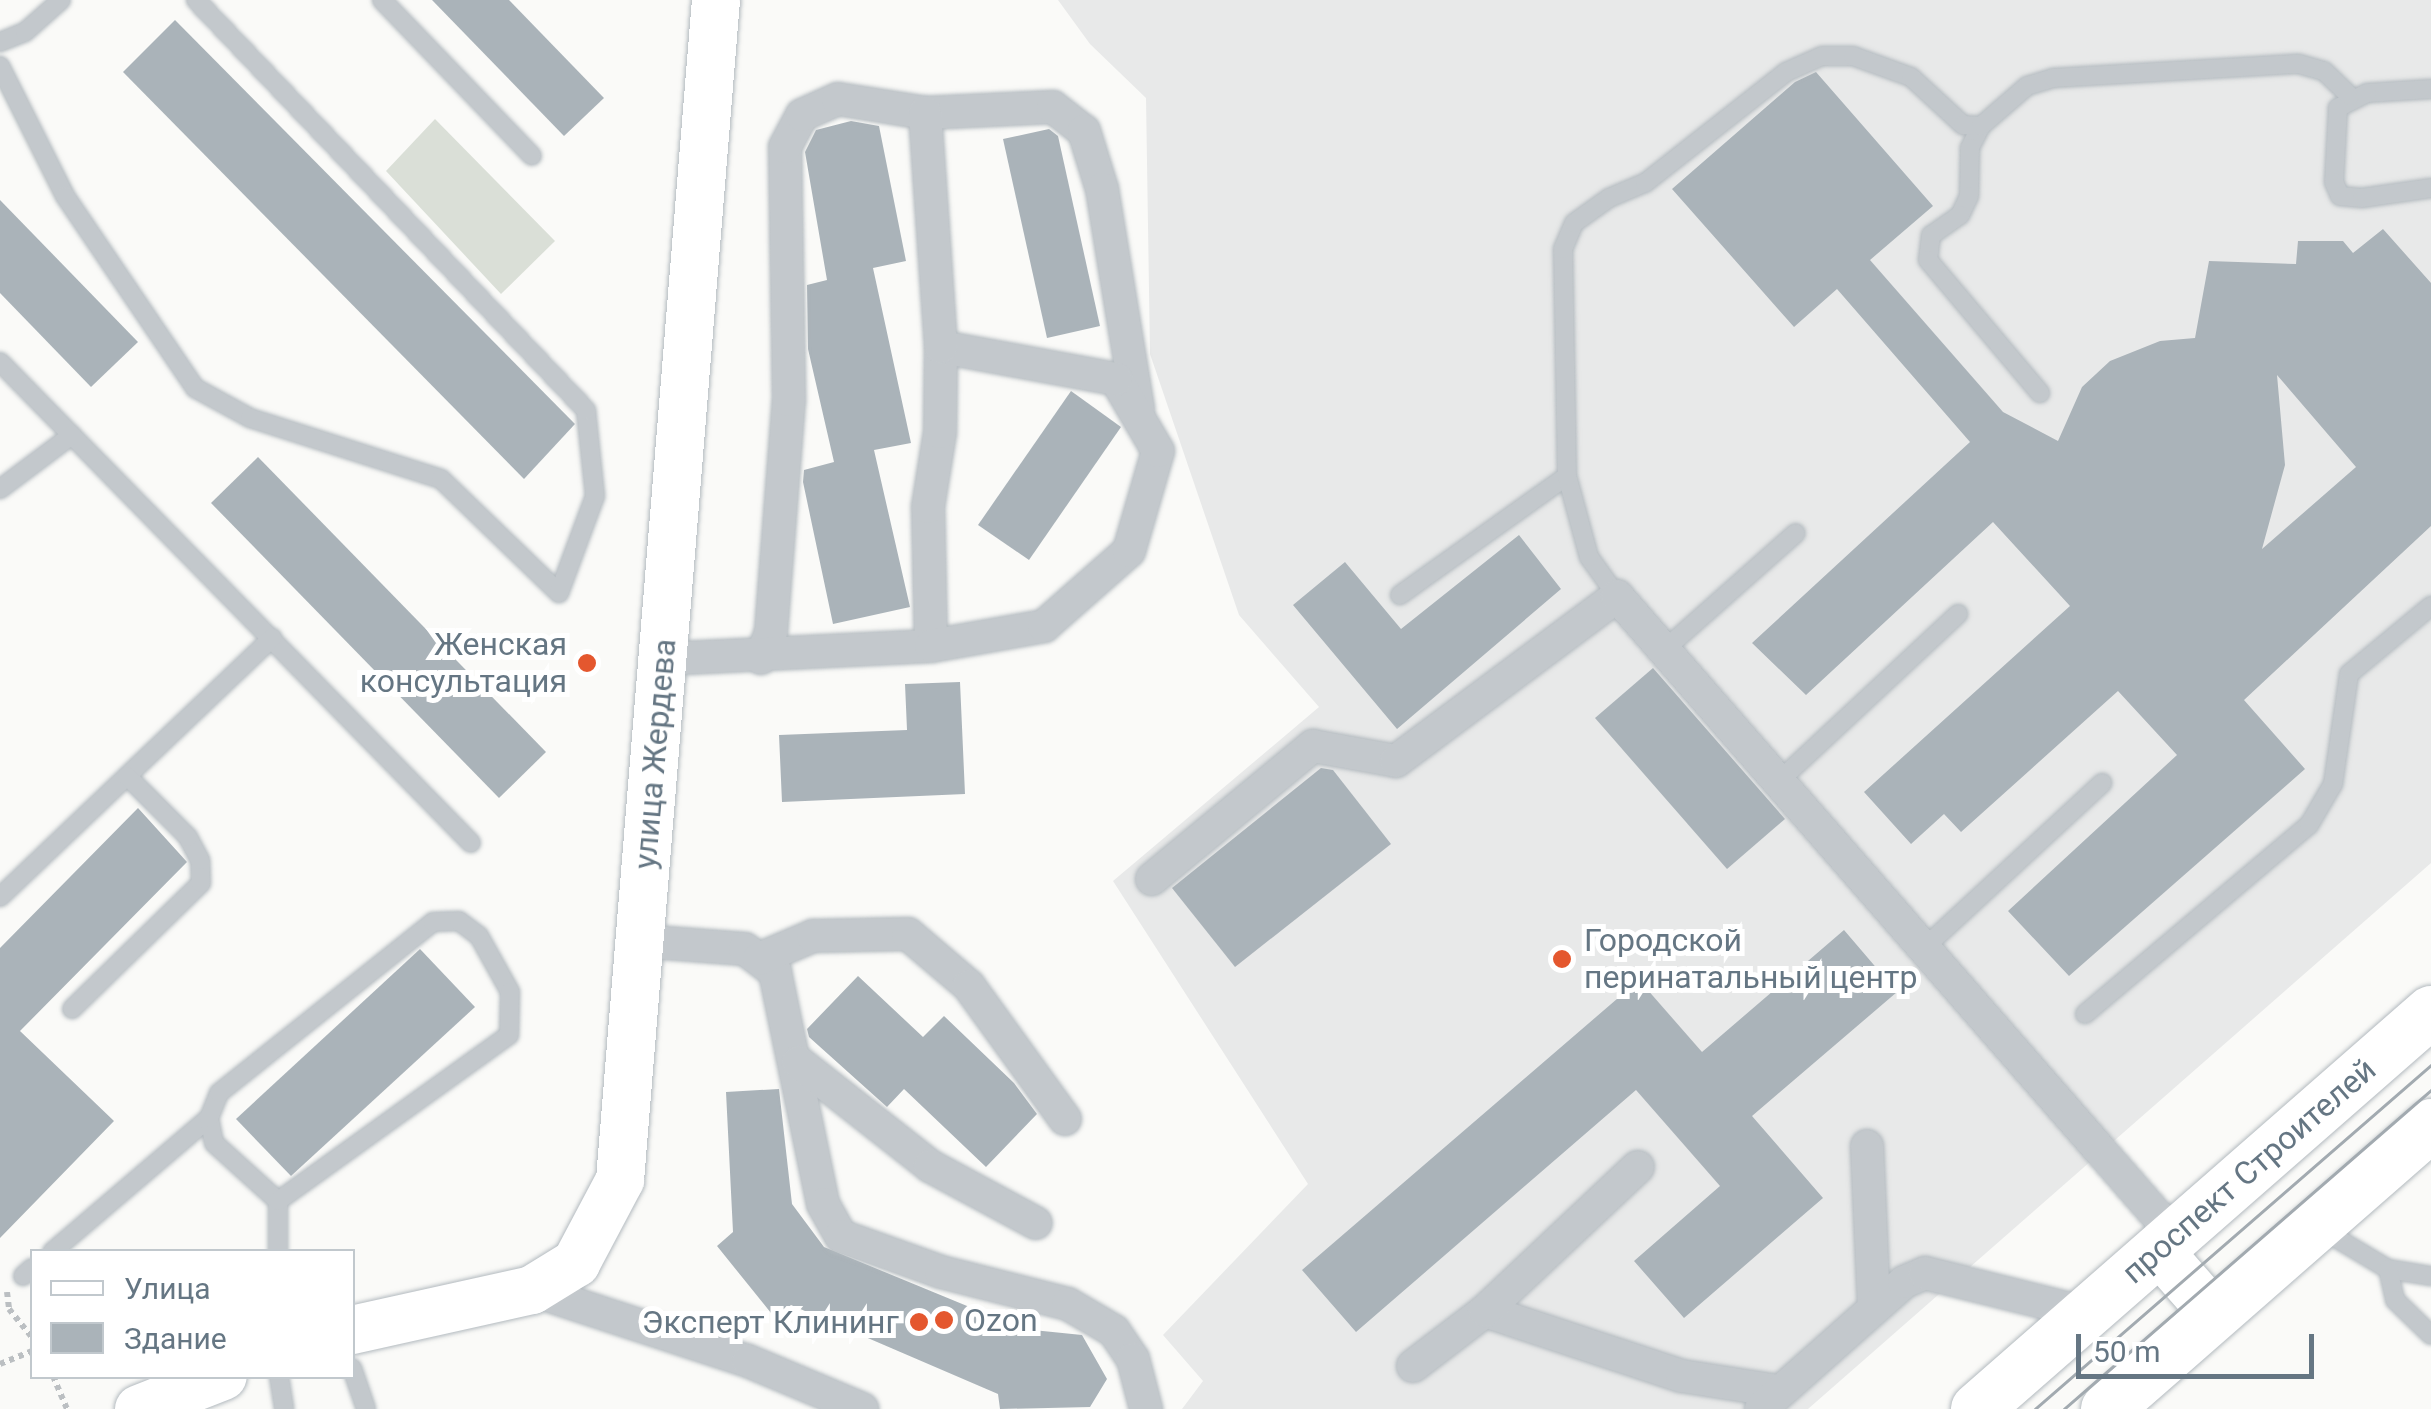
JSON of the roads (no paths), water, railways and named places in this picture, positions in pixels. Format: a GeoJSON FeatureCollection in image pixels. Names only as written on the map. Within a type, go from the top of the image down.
{"type":"FeatureCollection","features":[{"type":"Feature","properties":{"kind":"main road","name":"улица Жердева"},"geometry":{"type":"LineString","coordinates":[[355,1329],[532,1290],[576,1262],[620,1180],[716,0]]}},
{"type":"Feature","properties":{"kind":"main road","name":"проспект Строителей"},"geometry":{"type":"LineString","coordinates":[[1977,1409],[2431,1012]]}},
{"type":"Feature","properties":{"kind":"main road"},"geometry":{"type":"LineString","coordinates":[[2107,1409],[2431,1126]]}},
{"type":"Feature","properties":{"kind":"main road"},"geometry":{"type":"LineString","coordinates":[[2166,1243],[2215,1314]]}},
{"type":"Feature","properties":{"kind":"main road"},"geometry":{"type":"LineString","coordinates":[[139,1409],[214,1379]]}},
{"type":"Feature","properties":{"kind":"street"},"geometry":{"type":"LineString","coordinates":[[761,658],[771,632],[789,400],[785,147],[802,115],[838,98],[926,113],[1053,107],[1084,131],[1102,189],[1138,409]]}},
{"type":"Feature","properties":{"kind":"street"},"geometry":{"type":"LineString","coordinates":[[926,113],[941,347],[940,432],[928,507],[932,646]]}},
{"type":"Feature","properties":{"kind":"street"},"geometry":{"type":"LineString","coordinates":[[662,659],[761,658],[932,646],[1044,626],[1129,551],[1158,451],[1138,409],[1116,379],[941,347]]}},
{"type":"Feature","properties":{"kind":"street"},"geometry":{"type":"LineString","coordinates":[[1152,879],[1313,746],[1396,761],[1617,596],[1924,948],[2166,1243]]}},
{"type":"Feature","properties":{"kind":"street"},"geometry":{"type":"LineString","coordinates":[[759,960],[813,936],[908,934],[970,986],[1065,1119]]}},
{"type":"Feature","properties":{"kind":"street"},"geometry":{"type":"LineString","coordinates":[[640,941],[745,949],[775,972],[798,1062],[823,1204],[840,1236],[941,1272],[1068,1304],[1114,1331],[1133,1359],[1146,1409]]}},
{"type":"Feature","properties":{"kind":"street"},"geometry":{"type":"LineString","coordinates":[[798,1062],[930,1166],[1036,1223]]}},
{"type":"Feature","properties":{"kind":"street"},"geometry":{"type":"LineString","coordinates":[[1867,1146],[1874,1308]]}},
{"type":"Feature","properties":{"kind":"street"},"geometry":{"type":"LineString","coordinates":[[1413,1366],[1485,1310],[1638,1167]]}},
{"type":"Feature","properties":{"kind":"street"},"geometry":{"type":"LineString","coordinates":[[1485,1310],[1682,1376],[1769,1400],[1874,1308],[1924,1273],[2087,1312]]}},
{"type":"Feature","properties":{"kind":"street"},"geometry":{"type":"LineString","coordinates":[[532,1290],[748,1362],[862,1409]]}},
{"type":"Feature","properties":{"kind":"lane"},"geometry":{"type":"LineString","coordinates":[[0,42],[25,32],[61,0]]}},
{"type":"Feature","properties":{"kind":"lane"},"geometry":{"type":"LineString","coordinates":[[0,66],[65,196],[195,388],[250,418],[441,479],[559,593],[596,496],[586,410],[196,0]]}},
{"type":"Feature","properties":{"kind":"lane"},"geometry":{"type":"LineString","coordinates":[[382,0],[532,156]]}},
{"type":"Feature","properties":{"kind":"lane"},"geometry":{"type":"LineString","coordinates":[[1617,596],[1589,557],[1567,476],[1564,249],[1574,223],[1609,198],[1644,184],[1786,72],[1822,56],[1853,56],[1912,77],[1963,125],[1981,126]]}},
{"type":"Feature","properties":{"kind":"lane"},"geometry":{"type":"LineString","coordinates":[[2040,393],[1928,260],[1931,234],[1960,214],[1969,196],[1970,148],[1981,126],[2027,86],[2053,78],[2299,64],[2324,71],[2350,96]]}},
{"type":"Feature","properties":{"kind":"lane"},"geometry":{"type":"LineString","coordinates":[[2431,89],[2350,96],[2338,108],[2334,182],[2340,196],[2431,188]]}},
{"type":"Feature","properties":{"kind":"lane"},"geometry":{"type":"LineString","coordinates":[[0,362],[471,843]]}},
{"type":"Feature","properties":{"kind":"lane"},"geometry":{"type":"LineString","coordinates":[[0,489],[72,435]]}},
{"type":"Feature","properties":{"kind":"lane"},"geometry":{"type":"LineString","coordinates":[[1400,596],[1567,476]]}},
{"type":"Feature","properties":{"kind":"lane"},"geometry":{"type":"LineString","coordinates":[[1664,650],[1796,533]]}},
{"type":"Feature","properties":{"kind":"lane"},"geometry":{"type":"LineString","coordinates":[[2085,1014],[2309,825],[2333,784],[2348,674],[2431,606]]}},
{"type":"Feature","properties":{"kind":"lane"},"geometry":{"type":"LineString","coordinates":[[1779,781],[1958,614]]}},
{"type":"Feature","properties":{"kind":"lane"},"geometry":{"type":"LineString","coordinates":[[0,898],[272,638]]}},
{"type":"Feature","properties":{"kind":"lane"},"geometry":{"type":"LineString","coordinates":[[72,1009],[200,882],[200,860],[188,836],[127,776]]}},
{"type":"Feature","properties":{"kind":"lane"},"geometry":{"type":"LineString","coordinates":[[1924,948],[2102,783]]}},
{"type":"Feature","properties":{"kind":"lane"},"geometry":{"type":"LineString","coordinates":[[56,1249],[209,1118],[219,1093],[433,922],[458,922],[478,936],[510,992],[510,1035],[278,1201]]}},
{"type":"Feature","properties":{"kind":"lane"},"geometry":{"type":"LineString","coordinates":[[209,1118],[214,1143],[278,1201],[278,1249]]}},
{"type":"Feature","properties":{"kind":"lane"},"geometry":{"type":"LineString","coordinates":[[2316,1226],[2388,1269],[2431,1276]]}},
{"type":"Feature","properties":{"kind":"lane"},"geometry":{"type":"LineString","coordinates":[[2388,1269],[2394,1300],[2431,1335]]}},
{"type":"Feature","properties":{"kind":"lane"},"geometry":{"type":"LineString","coordinates":[[355,1377],[366,1409]]}},
{"type":"Feature","properties":{"kind":"lane"},"geometry":{"type":"LineString","coordinates":[[279,1379],[284,1409]]}},
{"type":"Feature","properties":{"kind":"tram line"},"geometry":{"type":"LineString","coordinates":[[2035,1409],[2431,1065]]}},
{"type":"Feature","properties":{"kind":"tram line"},"geometry":{"type":"LineString","coordinates":[[2064,1409],[2431,1090]]}},
{"type":"Feature","properties":{"kind":"place","name":"Женская консультация"},"geometry":{"type":"Point","coordinates":[587,663]}},
{"type":"Feature","properties":{"kind":"place","name":"Городской перинатальный центр"},"geometry":{"type":"Point","coordinates":[1562,959]}},
{"type":"Feature","properties":{"kind":"place","name":"Ozon"},"geometry":{"type":"Point","coordinates":[944,1320]}},
{"type":"Feature","properties":{"kind":"place","name":"Эксперт Клининг"},"geometry":{"type":"Point","coordinates":[919,1322]}}]}
